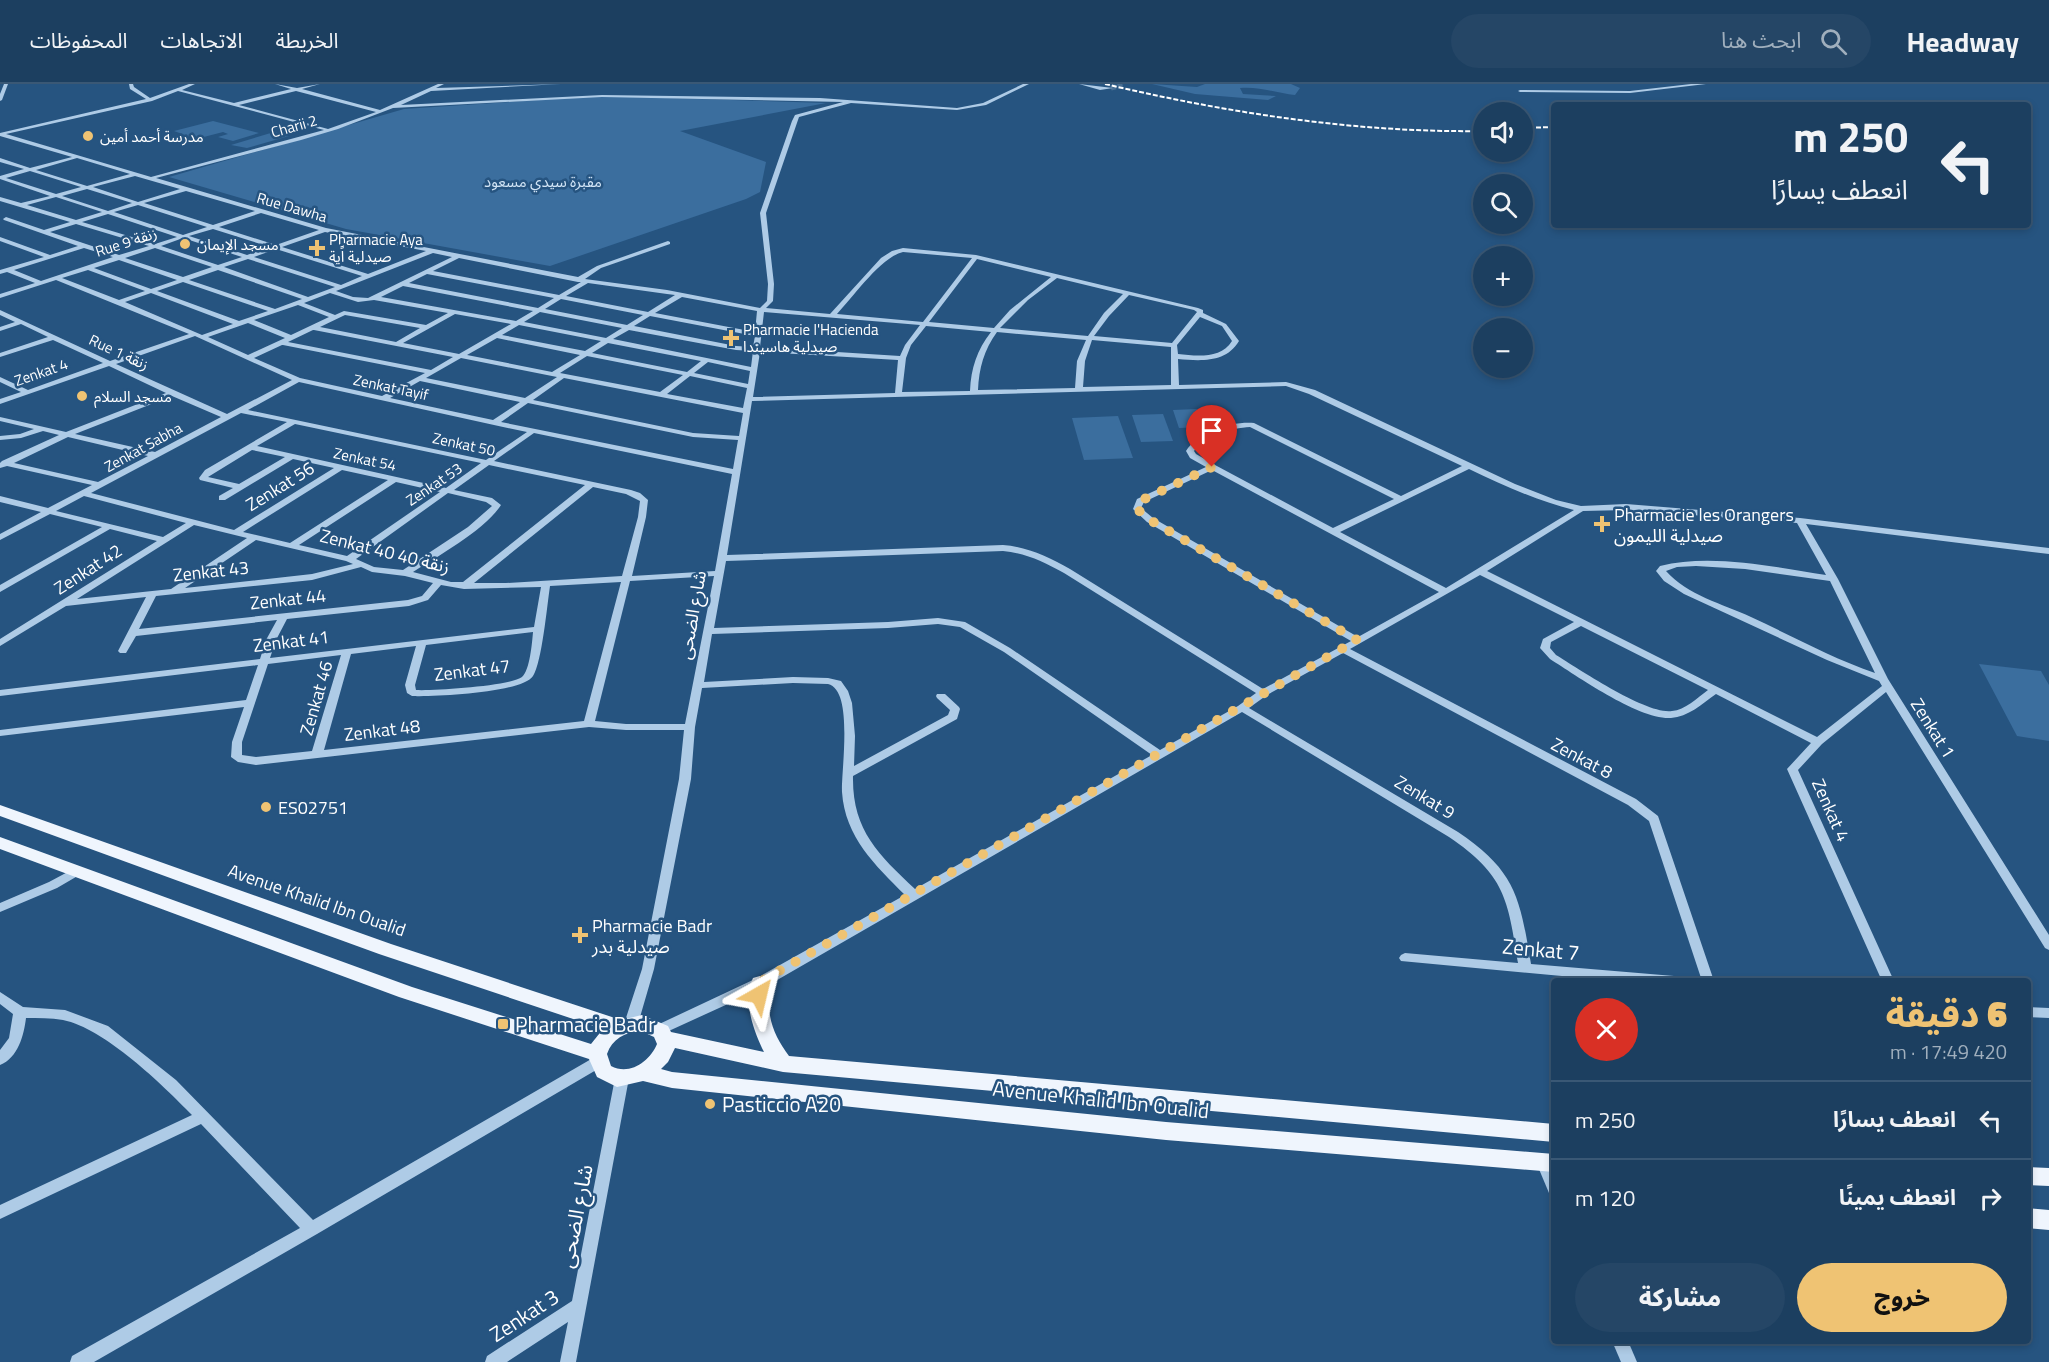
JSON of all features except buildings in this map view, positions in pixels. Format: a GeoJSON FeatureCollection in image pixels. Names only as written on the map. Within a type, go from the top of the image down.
{"type":"FeatureCollection","features":[{"type":"Feature","properties":{"kind":"main road","name":"Avenue Khalid Ibn Oualid"},"geometry":{"type":"LineString","coordinates":[[0,810],[385,949],[626,1025]]}},
{"type":"Feature","properties":{"kind":"main road"},"geometry":{"type":"LineString","coordinates":[[0,843],[406,992],[597,1058],[606,1073],[622,1078],[644,1073],[660,1061],[665,1053],[663,1034],[652,1025],[626,1025],[604,1038],[597,1058]]}},
{"type":"Feature","properties":{"kind":"main road"},"geometry":{"type":"LineString","coordinates":[[760,982],[761,1026],[766,1039],[783,1064]]}},
{"type":"Feature","properties":{"kind":"main road","name":"Avenue Khalid Ibn Oualid"},"geometry":{"type":"LineString","coordinates":[[663,1034],[783,1064],[1551,1133]]}},
{"type":"Feature","properties":{"kind":"main road","name":"Avenue Khalid Ibn Oualid"},"geometry":{"type":"LineString","coordinates":[[644,1073],[672,1080],[1166,1131],[1548,1162]]}},
{"type":"Feature","properties":{"kind":"main road"},"geometry":{"type":"LineString","coordinates":[[2031,1176],[2049,1178]]}},
{"type":"Feature","properties":{"kind":"main road"},"geometry":{"type":"LineString","coordinates":[[2031,1218],[2049,1220]]}},
{"type":"Feature","properties":{"kind":"street"},"geometry":{"type":"LineString","coordinates":[[0,99],[4,84]]}},
{"type":"Feature","properties":{"kind":"street"},"geometry":{"type":"LineString","coordinates":[[131,84],[132,88],[150,100]]}},
{"type":"Feature","properties":{"kind":"street"},"geometry":{"type":"LineString","coordinates":[[0,134],[150,100],[193,84]]}},
{"type":"Feature","properties":{"kind":"street"},"geometry":{"type":"LineString","coordinates":[[277,84],[378,111]]}},
{"type":"Feature","properties":{"kind":"street"},"geometry":{"type":"LineString","coordinates":[[236,104],[318,84]]}},
{"type":"Feature","properties":{"kind":"street","name":"Charii 2"},"geometry":{"type":"LineString","coordinates":[[149,178],[326,129],[391,107],[442,84]]}},
{"type":"Feature","properties":{"kind":"street"},"geometry":{"type":"LineString","coordinates":[[430,90],[559,84]]}},
{"type":"Feature","properties":{"kind":"street"},"geometry":{"type":"LineString","coordinates":[[391,107],[602,96],[852,101],[957,109],[984,104],[1027,84]]}},
{"type":"Feature","properties":{"kind":"street"},"geometry":{"type":"LineString","coordinates":[[1081,84],[1100,89],[1111,88]]}},
{"type":"Feature","properties":{"kind":"street"},"geometry":{"type":"LineString","coordinates":[[1520,91],[1630,92],[1704,84]]}},
{"type":"Feature","properties":{"kind":"street"},"geometry":{"type":"LineString","coordinates":[[178,90],[326,129]]}},
{"type":"Feature","properties":{"kind":"street","name":"شارع الضحى"},"geometry":{"type":"LineString","coordinates":[[626,1025],[648,969],[661,907],[685,779],[690,727],[700,685],[747,411],[761,310],[770,301],[763,213],[797,116],[852,101]]}},
{"type":"Feature","properties":{"kind":"street","name":"Rue Dawha"},"geometry":{"type":"LineString","coordinates":[[0,134],[325,230],[587,281],[761,310],[1174,345]]}},
{"type":"Feature","properties":{"kind":"street"},"geometry":{"type":"LineString","coordinates":[[0,178],[77,157]]}},
{"type":"Feature","properties":{"kind":"street"},"geometry":{"type":"LineString","coordinates":[[0,160],[368,276]]}},
{"type":"Feature","properties":{"kind":"street"},"geometry":{"type":"LineString","coordinates":[[0,208],[135,174]]}},
{"type":"Feature","properties":{"kind":"street"},"geometry":{"type":"LineString","coordinates":[[0,178],[341,287]]}},
{"type":"Feature","properties":{"kind":"street"},"geometry":{"type":"LineString","coordinates":[[42,232],[186,189]]}},
{"type":"Feature","properties":{"kind":"street"},"geometry":{"type":"LineString","coordinates":[[0,199],[156,246],[216,269],[309,299]]}},
{"type":"Feature","properties":{"kind":"street"},"geometry":{"type":"LineString","coordinates":[[26,213],[36,210]]}},
{"type":"Feature","properties":{"kind":"street","name":"Rue 9 زنقة"},"geometry":{"type":"LineString","coordinates":[[0,296],[260,212]]}},
{"type":"Feature","properties":{"kind":"street"},"geometry":{"type":"LineString","coordinates":[[3,220],[16,216]]}},
{"type":"Feature","properties":{"kind":"street"},"geometry":{"type":"LineString","coordinates":[[3,220],[275,311]]}},
{"type":"Feature","properties":{"kind":"street"},"geometry":{"type":"LineString","coordinates":[[116,303],[325,230]]}},
{"type":"Feature","properties":{"kind":"street"},"geometry":{"type":"LineString","coordinates":[[0,240],[48,256]]}},
{"type":"Feature","properties":{"kind":"street"},"geometry":{"type":"LineString","coordinates":[[578,279],[599,267],[668,243]]}},
{"type":"Feature","properties":{"kind":"street"},"geometry":{"type":"LineString","coordinates":[[4,271],[84,246]]}},
{"type":"Feature","properties":{"kind":"street"},"geometry":{"type":"LineString","coordinates":[[833,315],[873,270],[894,252],[914,250],[976,257],[1201,311],[1174,345],[1175,387]]}},
{"type":"Feature","properties":{"kind":"street","name":"Zenkat 4"},"geometry":{"type":"LineString","coordinates":[[0,402],[198,335],[249,321],[432,251]]}},
{"type":"Feature","properties":{"kind":"street"},"geometry":{"type":"LineString","coordinates":[[348,313],[346,309],[374,298],[458,256]]}},
{"type":"Feature","properties":{"kind":"street"},"geometry":{"type":"LineString","coordinates":[[898,395],[902,358],[916,333],[925,325],[976,257]]}},
{"type":"Feature","properties":{"kind":"street"},"geometry":{"type":"LineString","coordinates":[[0,267],[4,271],[42,283]]}},
{"type":"Feature","properties":{"kind":"street"},"geometry":{"type":"LineString","coordinates":[[89,268],[240,324]]}},
{"type":"Feature","properties":{"kind":"street"},"geometry":{"type":"LineString","coordinates":[[427,272],[759,335]]}},
{"type":"Feature","properties":{"kind":"street"},"geometry":{"type":"LineString","coordinates":[[974,393],[974,371],[996,330],[1011,310],[1056,276]]}},
{"type":"Feature","properties":{"kind":"street","name":"Zenkat Tayif"},"geometry":{"type":"LineString","coordinates":[[57,278],[116,303],[162,319],[298,380],[735,472]]}},
{"type":"Feature","properties":{"kind":"street"},"geometry":{"type":"LineString","coordinates":[[383,399],[496,336],[587,281]]}},
{"type":"Feature","properties":{"kind":"street"},"geometry":{"type":"LineString","coordinates":[[403,284],[736,348],[902,358]]}},
{"type":"Feature","properties":{"kind":"street"},"geometry":{"type":"LineString","coordinates":[[331,291],[344,297],[366,301]]}},
{"type":"Feature","properties":{"kind":"street"},"geometry":{"type":"LineString","coordinates":[[1079,391],[1079,360],[1102,320],[1126,293]]}},
{"type":"Feature","properties":{"kind":"street"},"geometry":{"type":"LineString","coordinates":[[555,373],[680,295]]}},
{"type":"Feature","properties":{"kind":"street"},"geometry":{"type":"LineString","coordinates":[[374,298],[517,323],[752,369]]}},
{"type":"Feature","properties":{"kind":"street"},"geometry":{"type":"LineString","coordinates":[[299,303],[334,317]]}},
{"type":"Feature","properties":{"kind":"street","name":"Rue 1 زنقة"},"geometry":{"type":"LineString","coordinates":[[0,312],[227,417]]}},
{"type":"Feature","properties":{"kind":"street"},"geometry":{"type":"LineString","coordinates":[[398,343],[454,312]]}},
{"type":"Feature","properties":{"kind":"street"},"geometry":{"type":"LineString","coordinates":[[248,358],[334,317],[348,313],[426,327]]}},
{"type":"Feature","properties":{"kind":"street"},"geometry":{"type":"LineString","coordinates":[[1173,356],[1211,357],[1224,354],[1234,345],[1235,336],[1228,329],[1199,315]]}},
{"type":"Feature","properties":{"kind":"street"},"geometry":{"type":"LineString","coordinates":[[249,321],[291,338]]}},
{"type":"Feature","properties":{"kind":"street"},"geometry":{"type":"LineString","coordinates":[[0,329],[21,322]]}},
{"type":"Feature","properties":{"kind":"street"},"geometry":{"type":"LineString","coordinates":[[314,328],[747,411]]}},
{"type":"Feature","properties":{"kind":"street"},"geometry":{"type":"LineString","coordinates":[[496,336],[749,386]]}},
{"type":"Feature","properties":{"kind":"street"},"geometry":{"type":"LineString","coordinates":[[0,355],[52,338]]}},
{"type":"Feature","properties":{"kind":"street"},"geometry":{"type":"LineString","coordinates":[[283,343],[432,372]]}},
{"type":"Feature","properties":{"kind":"street"},"geometry":{"type":"LineString","coordinates":[[661,395],[707,360]]}},
{"type":"Feature","properties":{"kind":"street"},"geometry":{"type":"LineString","coordinates":[[494,423],[564,375]]}},
{"type":"Feature","properties":{"kind":"street"},"geometry":{"type":"LineString","coordinates":[[0,379],[27,392]]}},
{"type":"Feature","properties":{"kind":"street"},"geometry":{"type":"LineString","coordinates":[[420,379],[693,435],[741,438]]}},
{"type":"Feature","properties":{"kind":"street","name":"Zenkat Sabha"},"geometry":{"type":"LineString","coordinates":[[0,537],[86,494],[238,410],[298,380]]}},
{"type":"Feature","properties":{"kind":"street"},"geometry":{"type":"LineString","coordinates":[[748,399],[1271,384],[1299,387],[1530,493],[1581,509],[1626,507],[1800,521],[2049,552]]}},
{"type":"Feature","properties":{"kind":"street"},"geometry":{"type":"LineString","coordinates":[[2,464],[68,434],[172,393]]}},
{"type":"Feature","properties":{"kind":"street","name":"Zenkat 50"},"geometry":{"type":"LineString","coordinates":[[238,410],[637,495],[644,500],[627,578]]}},
{"type":"Feature","properties":{"kind":"street"},"geometry":{"type":"LineString","coordinates":[[0,419],[156,455]]}},
{"type":"Feature","properties":{"kind":"street"},"geometry":{"type":"LineString","coordinates":[[240,487],[203,478],[208,472],[293,422]]}},
{"type":"Feature","properties":{"kind":"street"},"geometry":{"type":"LineString","coordinates":[[1401,499],[1251,425],[1233,427],[1191,446],[1190,451],[1194,456],[1212,467],[1446,592]]}},
{"type":"Feature","properties":{"kind":"street"},"geometry":{"type":"LineString","coordinates":[[2,439],[44,428]]}},
{"type":"Feature","properties":{"kind":"street","name":"Zenkat 53"},"geometry":{"type":"LineString","coordinates":[[348,559],[534,430]]}},
{"type":"Feature","properties":{"kind":"street","name":"Zenkat 54"},"geometry":{"type":"LineString","coordinates":[[250,447],[495,502],[498,507],[482,521],[405,573]]}},
{"type":"Feature","properties":{"kind":"street"},"geometry":{"type":"LineString","coordinates":[[222,498],[292,456]]}},
{"type":"Feature","properties":{"kind":"street"},"geometry":{"type":"LineString","coordinates":[[2,464],[101,485]]}},
{"type":"Feature","properties":{"kind":"street"},"geometry":{"type":"LineString","coordinates":[[1333,532],[1468,466]]}},
{"type":"Feature","properties":{"kind":"street","name":"Zenkat 56"},"geometry":{"type":"LineString","coordinates":[[237,532],[341,467]]}},
{"type":"Feature","properties":{"kind":"street"},"geometry":{"type":"LineString","coordinates":[[1212,467],[1140,501],[1137,509],[1150,520],[1357,640]]}},
{"type":"Feature","properties":{"kind":"street"},"geometry":{"type":"LineString","coordinates":[[291,546],[395,479]]}},
{"type":"Feature","properties":{"kind":"street"},"geometry":{"type":"LineString","coordinates":[[464,586],[591,485]]}},
{"type":"Feature","properties":{"kind":"street","name":"Zenkat 40 زنقة 40"},"geometry":{"type":"LineString","coordinates":[[86,494],[348,559],[360,566],[464,586],[719,573]]}},
{"type":"Feature","properties":{"kind":"street"},"geometry":{"type":"LineString","coordinates":[[0,499],[107,528],[163,540]]}},
{"type":"Feature","properties":{"kind":"street"},"geometry":{"type":"LineString","coordinates":[[663,1034],[914,896],[1242,708],[1263,693],[1446,592],[1519,545],[1581,509]]}},
{"type":"Feature","properties":{"kind":"street","name":"Zenkat 1"},"geometry":{"type":"LineString","coordinates":[[1800,521],[1833,579],[1886,683],[2049,945]]}},
{"type":"Feature","properties":{"kind":"street","name":"Zenkat 42"},"geometry":{"type":"LineString","coordinates":[[0,643],[193,522]]}},
{"type":"Feature","properties":{"kind":"street"},"geometry":{"type":"LineString","coordinates":[[0,589],[107,528]]}},
{"type":"Feature","properties":{"kind":"street"},"geometry":{"type":"LineString","coordinates":[[172,591],[255,537]]}},
{"type":"Feature","properties":{"kind":"street"},"geometry":{"type":"LineString","coordinates":[[722,558],[1003,548],[1026,551],[1067,571],[1263,693]]}},
{"type":"Feature","properties":{"kind":"street"},"geometry":{"type":"LineString","coordinates":[[1833,579],[1707,564],[1666,566],[1661,571],[1669,581],[1697,596],[1886,683]]}},
{"type":"Feature","properties":{"kind":"street","name":"Zenkat 43"},"geometry":{"type":"LineString","coordinates":[[64,603],[312,577],[360,566]]}},
{"type":"Feature","properties":{"kind":"street"},"geometry":{"type":"LineString","coordinates":[[1480,571],[1818,742]]}},
{"type":"Feature","properties":{"kind":"street"},"geometry":{"type":"LineString","coordinates":[[589,724],[627,578]]}},
{"type":"Feature","properties":{"kind":"street","name":"Zenkat 44"},"geometry":{"type":"LineString","coordinates":[[133,633],[418,601],[431,594],[439,582]]}},
{"type":"Feature","properties":{"kind":"street","name":"Zenkat 47"},"geometry":{"type":"LineString","coordinates":[[422,642],[410,685],[412,693],[503,685],[522,681],[530,674],[546,583]]}},
{"type":"Feature","properties":{"kind":"street"},"geometry":{"type":"LineString","coordinates":[[123,651],[152,594]]}},
{"type":"Feature","properties":{"kind":"street"},"geometry":{"type":"LineString","coordinates":[[0,733],[250,703],[271,640],[283,616]]}},
{"type":"Feature","properties":{"kind":"street"},"geometry":{"type":"LineString","coordinates":[[709,631],[888,625],[938,621],[962,624],[1007,650],[1159,755]]}},
{"type":"Feature","properties":{"kind":"street"},"geometry":{"type":"LineString","coordinates":[[1581,622],[1546,641],[1547,652],[1562,663],[1649,710],[1667,716],[1675,714],[1715,690]]}},
{"type":"Feature","properties":{"kind":"street","name":"Zenkat 41"},"geometry":{"type":"LineString","coordinates":[[0,693],[538,629]]}},
{"type":"Feature","properties":{"kind":"street","name":"Zenkat 8"},"geometry":{"type":"LineString","coordinates":[[1342,650],[1632,802],[1654,819],[1707,978]]}},
{"type":"Feature","properties":{"kind":"street","name":"Zenkat 46"},"geometry":{"type":"LineString","coordinates":[[317,754],[347,651]]}},
{"type":"Feature","properties":{"kind":"street"},"geometry":{"type":"LineString","coordinates":[[700,685],[817,680],[837,683],[842,688],[848,709],[847,794],[855,830],[866,849],[914,896]]}},
{"type":"Feature","properties":{"kind":"street","name":"Zenkat 4"},"geometry":{"type":"LineString","coordinates":[[1886,683],[1818,742],[1792,769],[1887,978]]}},
{"type":"Feature","properties":{"kind":"street"},"geometry":{"type":"LineString","coordinates":[[848,774],[948,720],[955,709],[940,696]]}},
{"type":"Feature","properties":{"kind":"street","name":"Zenkat 48"},"geometry":{"type":"LineString","coordinates":[[250,703],[235,751],[237,759],[256,761],[589,724],[626,727],[690,727]]}},
{"type":"Feature","properties":{"kind":"street","name":"Zenkat 9"},"geometry":{"type":"LineString","coordinates":[[1242,708],[1453,835],[1488,862],[1500,876],[1508,891],[1526,968]]}},
{"type":"Feature","properties":{"kind":"street"},"geometry":{"type":"LineString","coordinates":[[0,908],[53,885],[77,871]]}},
{"type":"Feature","properties":{"kind":"street","name":"Zenkat 7"},"geometry":{"type":"LineString","coordinates":[[1405,958],[1640,978]]}},
{"type":"Feature","properties":{"kind":"street"},"geometry":{"type":"LineString","coordinates":[[0,997],[20,1012],[65,1015],[103,1030],[164,1078],[312,1229]]}},
{"type":"Feature","properties":{"kind":"street"},"geometry":{"type":"LineString","coordinates":[[0,1059],[12,1048],[18,1033],[20,1012]]}},
{"type":"Feature","properties":{"kind":"street"},"geometry":{"type":"LineString","coordinates":[[2031,1012],[2049,1013]]}},
{"type":"Feature","properties":{"kind":"street"},"geometry":{"type":"LineString","coordinates":[[78,1362],[312,1229],[597,1058]]}},
{"type":"Feature","properties":{"kind":"street","name":"شارع الضحى"},"geometry":{"type":"LineString","coordinates":[[568,1362],[622,1078]]}},
{"type":"Feature","properties":{"kind":"street"},"geometry":{"type":"LineString","coordinates":[[0,1212],[203,1116]]}},
{"type":"Feature","properties":{"kind":"street","name":"Zenkat 3"},"geometry":{"type":"LineString","coordinates":[[493,1362],[579,1305]]}},
{"type":"Feature","properties":{"kind":"street"},"geometry":{"type":"LineString","coordinates":[[1621,1344],[1629,1362]]}},
{"type":"Feature","properties":{"kind":"green space"},"geometry":{"type":"Polygon","coordinates":[[[1152,84],[1197,87],[1205,84],[1291,84],[1300,88],[1295,95],[1240,88],[1243,94],[1276,96],[1268,100],[1195,94],[1152,84]]]}},
{"type":"Feature","properties":{"kind":"green space","name":"مقبرة سيدي مسعود"},"geometry":{"type":"Polygon","coordinates":[[[600,96],[826,103],[680,131],[766,162],[760,192],[746,199],[550,266],[346,229],[169,177],[404,109],[600,96]]]}},
{"type":"Feature","properties":{"kind":"green space"},"geometry":{"type":"Polygon","coordinates":[[[213,121],[259,133],[233,141],[218,137],[228,134],[223,132],[196,139],[174,131],[213,121]]]}},
{"type":"Feature","properties":{"kind":"green space"},"geometry":{"type":"Polygon","coordinates":[[[274,132],[289,136],[247,148],[231,145],[274,132]]]}},
{"type":"Feature","properties":{"kind":"green space"},"geometry":{"type":"Polygon","coordinates":[[[1197,409],[1203,427],[1179,428],[1173,410],[1197,409]]]}},
{"type":"Feature","properties":{"kind":"green space"},"geometry":{"type":"Polygon","coordinates":[[[1163,414],[1173,441],[1141,442],[1132,415],[1163,414]]]}},
{"type":"Feature","properties":{"kind":"green space"},"geometry":{"type":"Polygon","coordinates":[[[1118,416],[1133,458],[1084,460],[1072,418],[1118,416]]]}},
{"type":"Feature","properties":{"kind":"green space"},"geometry":{"type":"Polygon","coordinates":[[[1979,664],[2041,671],[2049,685],[2049,741],[2017,736],[1979,664]]]}},
{"type":"Feature","properties":{"kind":"tunnel"},"geometry":{"type":"LineString","coordinates":[[1111,88],[1123,85]]}},
{"type":"Feature","properties":{"kind":"railway"},"geometry":{"type":"LineString","coordinates":[[1105,84],[1198,104],[1293,119],[1388,129],[1473,131]]}},
{"type":"Feature","properties":{"kind":"railway"},"geometry":{"type":"LineString","coordinates":[[1533,128],[1551,127]]}},
{"type":"Feature","properties":{"kind":"place","name":"مدرسة أحمد أمين"},"geometry":{"type":"Point","coordinates":[88,136]}},
{"type":"Feature","properties":{"kind":"place","name":"مسجد الإيمان"},"geometry":{"type":"Point","coordinates":[185,244]}},
{"type":"Feature","properties":{"kind":"place","name":"Pharmacie Aya صيدلية اًية"},"geometry":{"type":"Point","coordinates":[317,248]}},
{"type":"Feature","properties":{"kind":"place","name":"Pharmacie l'Hacienda صيدلية هاسيندا"},"geometry":{"type":"Point","coordinates":[731,338]}},
{"type":"Feature","properties":{"kind":"place","name":"مسجد السلام"},"geometry":{"type":"Point","coordinates":[82,396]}},
{"type":"Feature","properties":{"kind":"place","name":"Pharmacie les Orangers صيدلية الليمون"},"geometry":{"type":"Point","coordinates":[1602,524]}},
{"type":"Feature","properties":{"kind":"place","name":"ES02751"},"geometry":{"type":"Point","coordinates":[266,807]}},
{"type":"Feature","properties":{"kind":"place","name":"Pharmacie Badr صيدلية بدر"},"geometry":{"type":"Point","coordinates":[580,935]}},
{"type":"Feature","properties":{"kind":"place","name":"Pharmacie Badr"},"geometry":{"type":"Point","coordinates":[503,1024]}},
{"type":"Feature","properties":{"kind":"place","name":"Pasticcio A20"},"geometry":{"type":"Point","coordinates":[710,1104]}},
{"type":"Feature","properties":{"kind":"route"},"geometry":{"type":"LineString","coordinates":[[759,995],[760,982],[914,896],[1357,640],[1140,514],[1137,509],[1140,501],[1212,467]]}}]}
